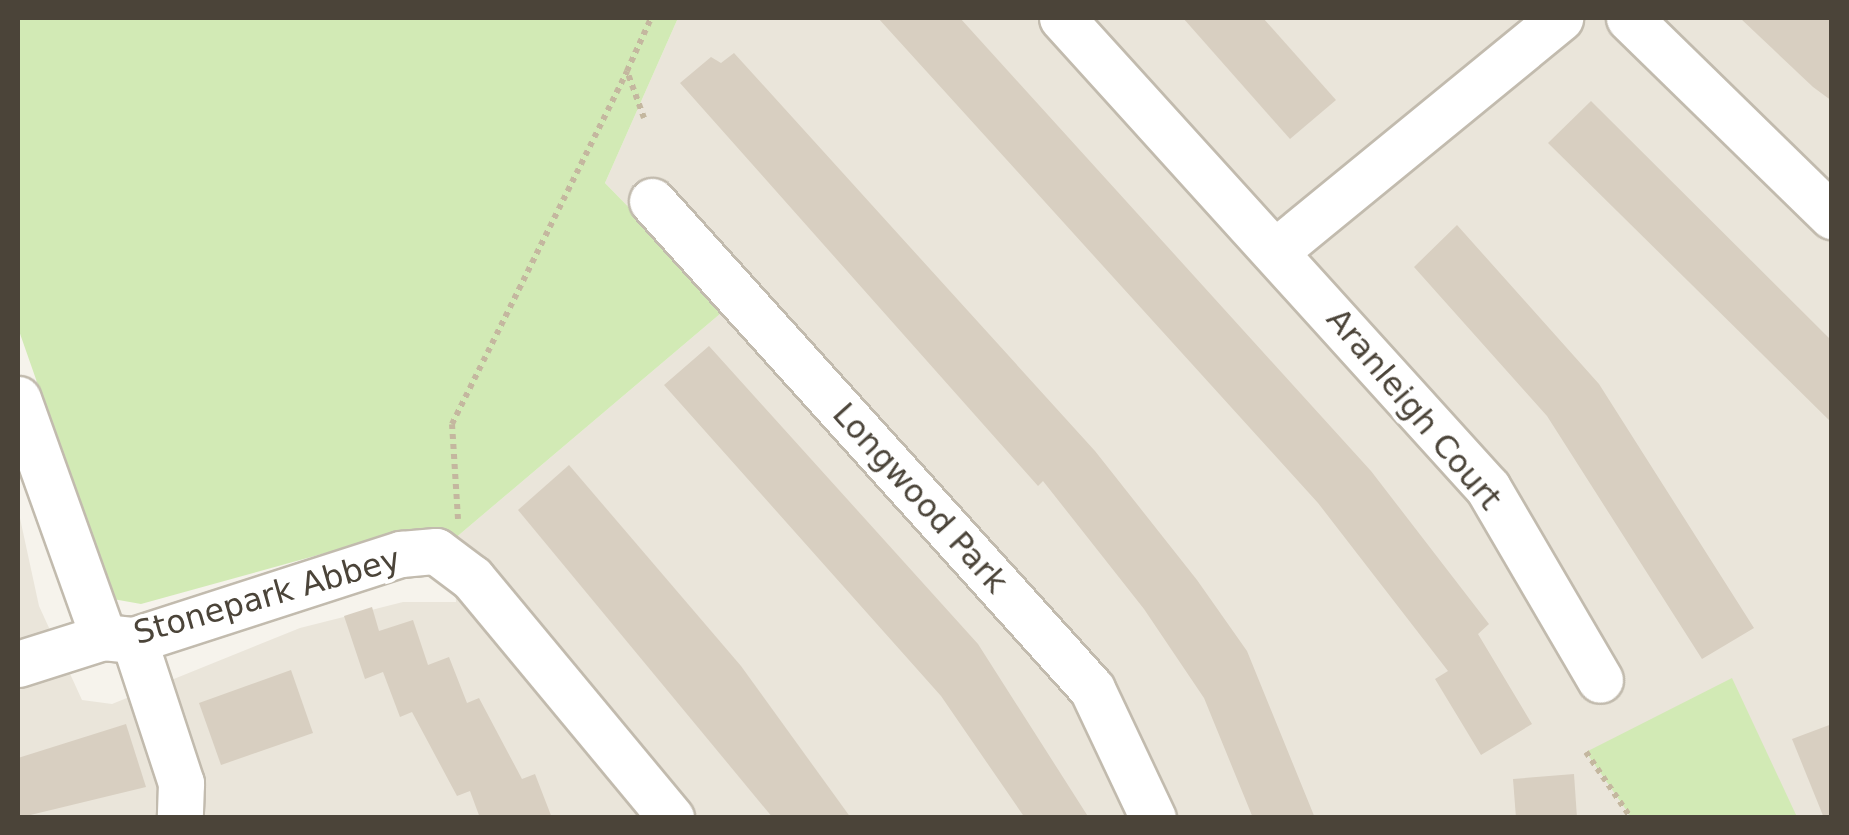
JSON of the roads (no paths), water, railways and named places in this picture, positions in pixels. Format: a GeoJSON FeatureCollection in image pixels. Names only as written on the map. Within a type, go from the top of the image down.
{"type":"FeatureCollection","features":[{"type":"Feature","properties":{"kind":"street","name":"Aranleigh Court"},"geometry":{"type":"LineString","coordinates":[[1062,18],[1277,250],[1488,488],[1600,680]]}},
{"type":"Feature","properties":{"kind":"street"},"geometry":{"type":"LineString","coordinates":[[1277,250],[1560,18]]}},
{"type":"Feature","properties":{"kind":"street"},"geometry":{"type":"LineString","coordinates":[[1629,18],[1832,216]]}},
{"type":"Feature","properties":{"kind":"street","name":"Longwood Park"},"geometry":{"type":"LineString","coordinates":[[652,201],[1092,690],[1154,818]]}},
{"type":"Feature","properties":{"kind":"street","name":"Stonepark Abbey"},"geometry":{"type":"LineString","coordinates":[[18,398],[119,638]]}},
{"type":"Feature","properties":{"kind":"street","name":"Stonepark Abbey"},"geometry":{"type":"LineString","coordinates":[[18,664],[400,554],[436,551],[472,578],[671,818]]}},
{"type":"Feature","properties":{"kind":"street"},"geometry":{"type":"LineString","coordinates":[[119,638],[181,783],[180,818]]}}]}
